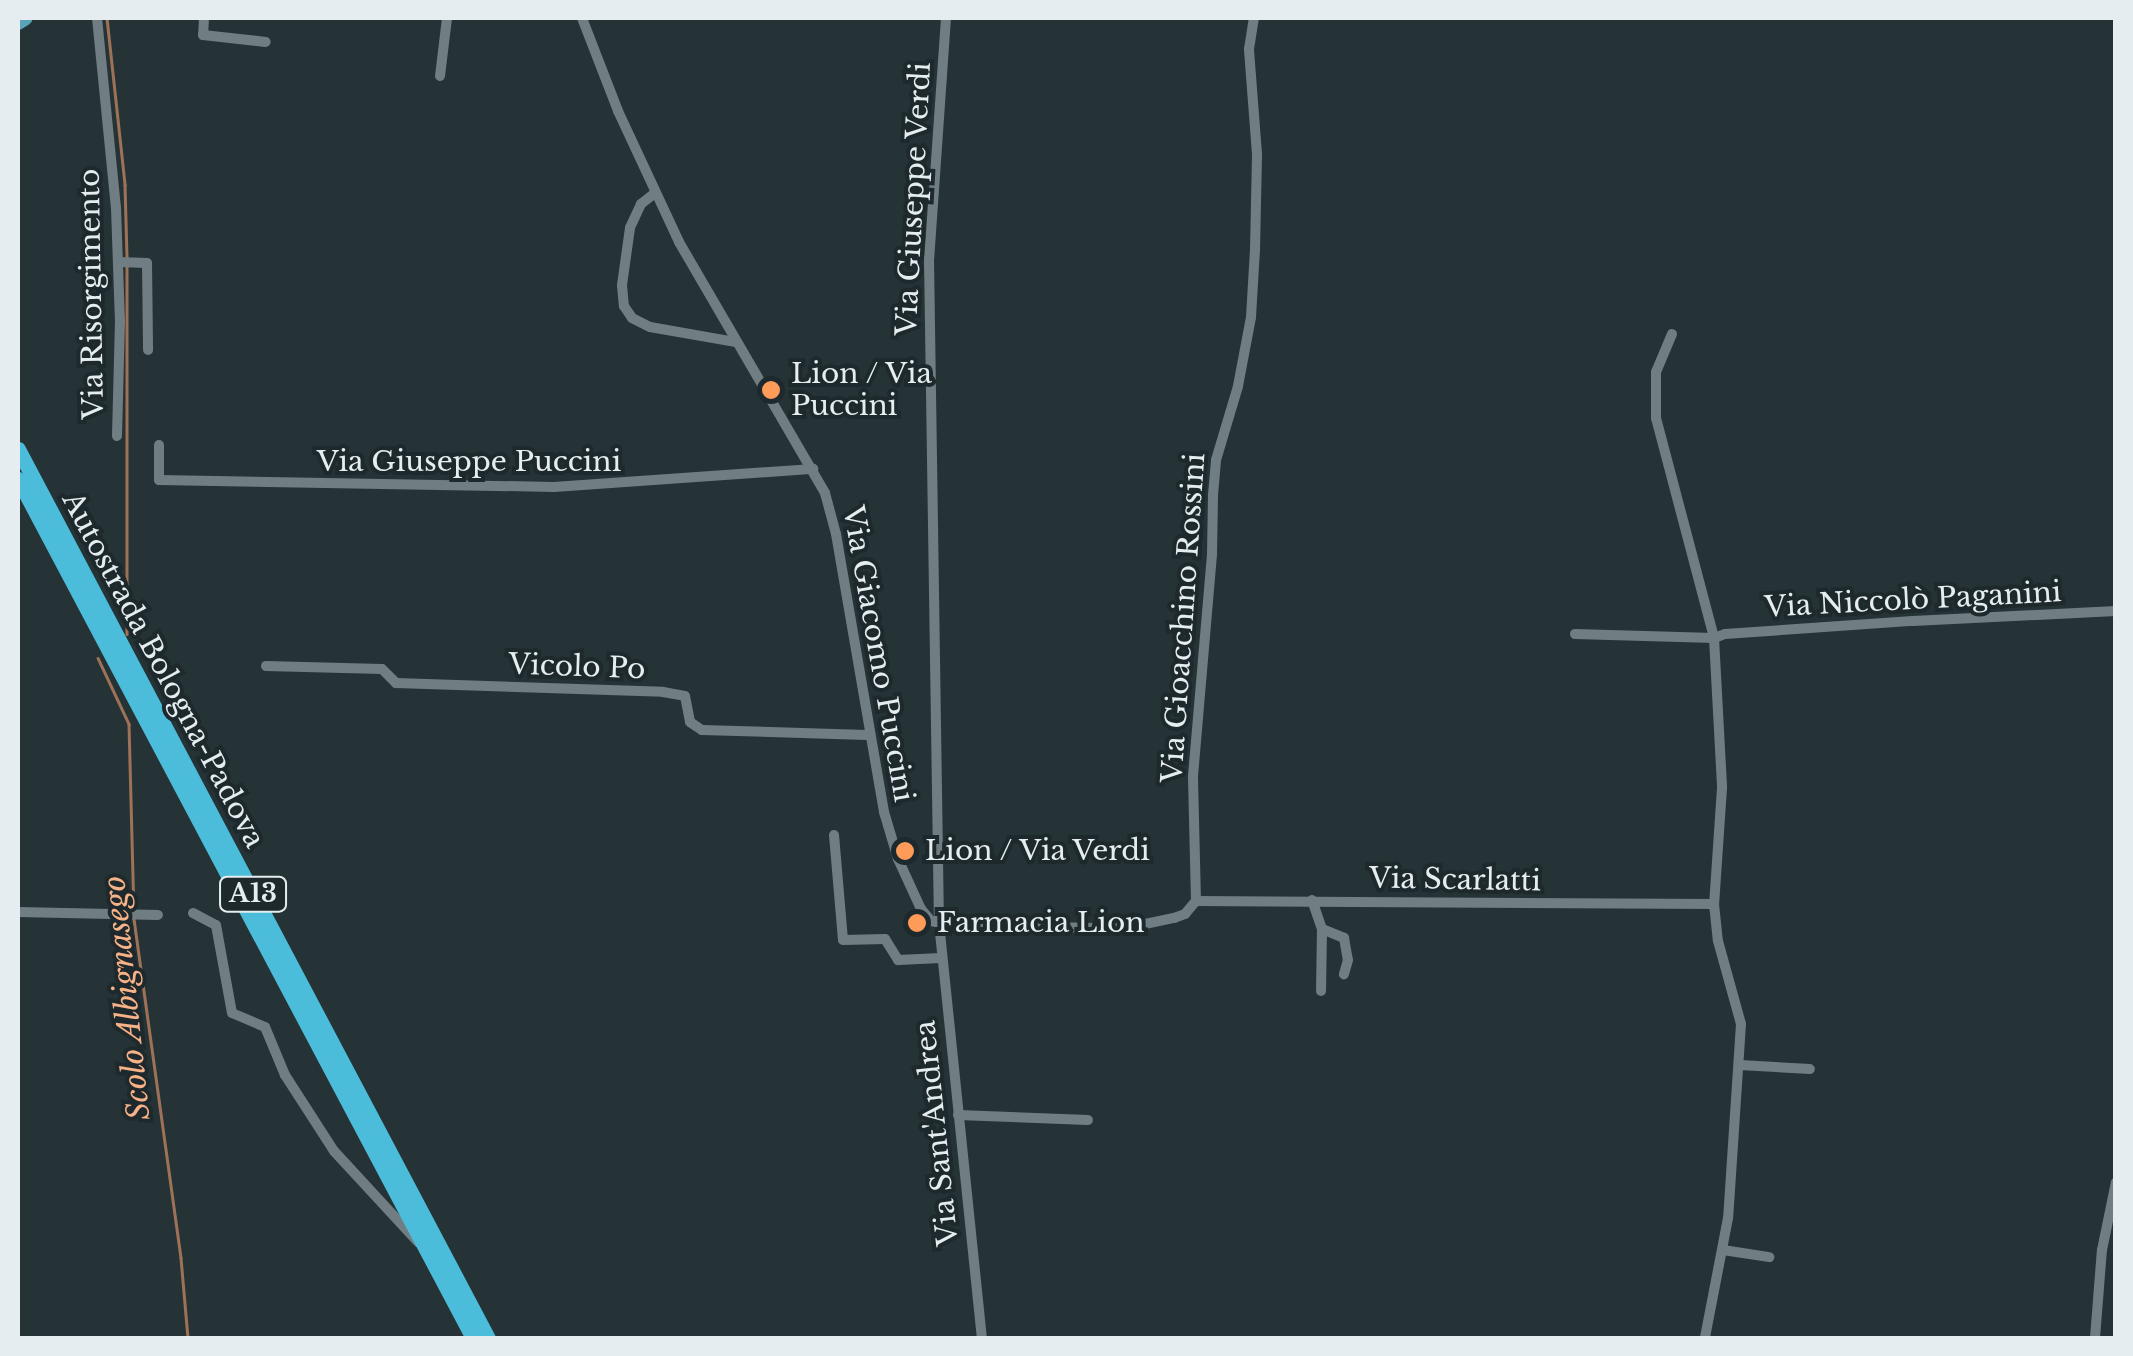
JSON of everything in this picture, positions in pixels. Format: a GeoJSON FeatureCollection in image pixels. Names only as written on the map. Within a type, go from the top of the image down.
{"type":"FeatureCollection","features":[{"type":"Feature","properties":{"kind":"highway","name":"Autostrada Bologna-Padova"},"geometry":{"type":"LineString","coordinates":[[18,449],[488,1338]]}},
{"type":"Feature","properties":{"kind":"highway","name":"Autostrada Bologna-Padova"},"geometry":{"type":"LineString","coordinates":[[18,480],[472,1338]]}},
{"type":"Feature","properties":{"kind":"main road"},"geometry":{"type":"LineString","coordinates":[[18,23],[26,18]]}},
{"type":"Feature","properties":{"kind":"street","name":"Via Risorgimento"},"geometry":{"type":"LineString","coordinates":[[97,18],[124,262],[117,436]]}},
{"type":"Feature","properties":{"kind":"street"},"geometry":{"type":"LineString","coordinates":[[204,18],[202,36],[266,42]]}},
{"type":"Feature","properties":{"kind":"street"},"geometry":{"type":"LineString","coordinates":[[440,76],[447,18]]}},
{"type":"Feature","properties":{"kind":"street","name":"Via Giacomo Puccini"},"geometry":{"type":"LineString","coordinates":[[582,18],[655,193],[734,342],[813,469],[836,534],[867,735],[898,859],[922,909],[939,923]]}},
{"type":"Feature","properties":{"kind":"street","name":"Via Giuseppe Verdi"},"geometry":{"type":"LineString","coordinates":[[939,923],[929,260],[946,18]]}},
{"type":"Feature","properties":{"kind":"street","name":"Via Gioacchino Rossini"},"geometry":{"type":"LineString","coordinates":[[1196,901],[1193,776],[1212,554],[1212,495],[1221,437],[1244,353],[1254,267],[1257,154],[1249,49],[1254,18]]}},
{"type":"Feature","properties":{"kind":"street"},"geometry":{"type":"LineString","coordinates":[[655,193],[642,204],[630,228],[622,285],[624,306],[632,318],[650,327],[734,342]]}},
{"type":"Feature","properties":{"kind":"street"},"geometry":{"type":"LineString","coordinates":[[124,262],[147,263],[148,350]]}},
{"type":"Feature","properties":{"kind":"street"},"geometry":{"type":"LineString","coordinates":[[1672,334],[1656,372],[1656,418],[1714,638],[1722,788],[1714,904],[1718,941],[1740,1009],[1740,1065],[1723,1250],[1705,1338]]}},
{"type":"Feature","properties":{"kind":"street","name":"Via Giuseppe Puccini"},"geometry":{"type":"LineString","coordinates":[[159,445],[159,480],[177,481],[554,487],[813,469]]}},
{"type":"Feature","properties":{"kind":"street","name":"Via Niccolò Paganini"},"geometry":{"type":"LineString","coordinates":[[1574,634],[1714,638],[1724,634],[1913,620],[2116,612]]}},
{"type":"Feature","properties":{"kind":"street","name":"Vicolo Po"},"geometry":{"type":"LineString","coordinates":[[266,666],[382,670],[396,683],[663,692],[685,696],[690,722],[702,730],[867,735]]}},
{"type":"Feature","properties":{"kind":"street"},"geometry":{"type":"LineString","coordinates":[[834,835],[843,940],[886,939],[898,960],[942,958]]}},
{"type":"Feature","properties":{"kind":"street"},"geometry":{"type":"LineString","coordinates":[[1312,900],[1322,929],[1321,991]]}},
{"type":"Feature","properties":{"kind":"street"},"geometry":{"type":"LineString","coordinates":[[939,923],[1126,928],[1185,914],[1196,901]]}},
{"type":"Feature","properties":{"kind":"street","name":"Via Scarlatti"},"geometry":{"type":"LineString","coordinates":[[1196,901],[1714,904]]}},
{"type":"Feature","properties":{"kind":"street"},"geometry":{"type":"LineString","coordinates":[[18,912],[158,916]]}},
{"type":"Feature","properties":{"kind":"street"},"geometry":{"type":"LineString","coordinates":[[194,913],[216,926],[232,1013],[265,1028],[307,1113],[334,1150],[424,1246]]}},
{"type":"Feature","properties":{"kind":"street","name":"Via Sant'Andrea"},"geometry":{"type":"LineString","coordinates":[[939,923],[982,1338]]}},
{"type":"Feature","properties":{"kind":"street"},"geometry":{"type":"LineString","coordinates":[[1322,929],[1344,938],[1348,960],[1344,974]]}},
{"type":"Feature","properties":{"kind":"street"},"geometry":{"type":"LineString","coordinates":[[1740,1065],[1810,1069]]}},
{"type":"Feature","properties":{"kind":"street"},"geometry":{"type":"LineString","coordinates":[[958,1115],[1088,1120]]}},
{"type":"Feature","properties":{"kind":"street"},"geometry":{"type":"LineString","coordinates":[[2096,1338],[2102,1250],[2116,1182]]}},
{"type":"Feature","properties":{"kind":"street"},"geometry":{"type":"LineString","coordinates":[[1723,1250],[1769,1257]]}},
{"type":"Feature","properties":{"kind":"waterway","name":"Scolo Albignasego"},"geometry":{"type":"LineString","coordinates":[[107,18],[125,185],[127,258]]}},
{"type":"Feature","properties":{"kind":"waterway","name":"Scolo Albignasego"},"geometry":{"type":"LineString","coordinates":[[127,266],[127,634]]}},
{"type":"Feature","properties":{"kind":"waterway","name":"Scolo Albignasego"},"geometry":{"type":"LineString","coordinates":[[98,658],[129,724],[134,911]]}},
{"type":"Feature","properties":{"kind":"waterway","name":"Scolo Albignasego"},"geometry":{"type":"LineString","coordinates":[[134,919],[181,1258],[188,1338]]}},
{"type":"Feature","properties":{"kind":"place","name":"Lion / Via Puccini"},"geometry":{"type":"Point","coordinates":[771,390]}},
{"type":"Feature","properties":{"kind":"place","name":"Lion / Via Verdi"},"geometry":{"type":"Point","coordinates":[905,851]}},
{"type":"Feature","properties":{"kind":"place","name":"Farmacia Lion"},"geometry":{"type":"Point","coordinates":[917,923]}}]}
